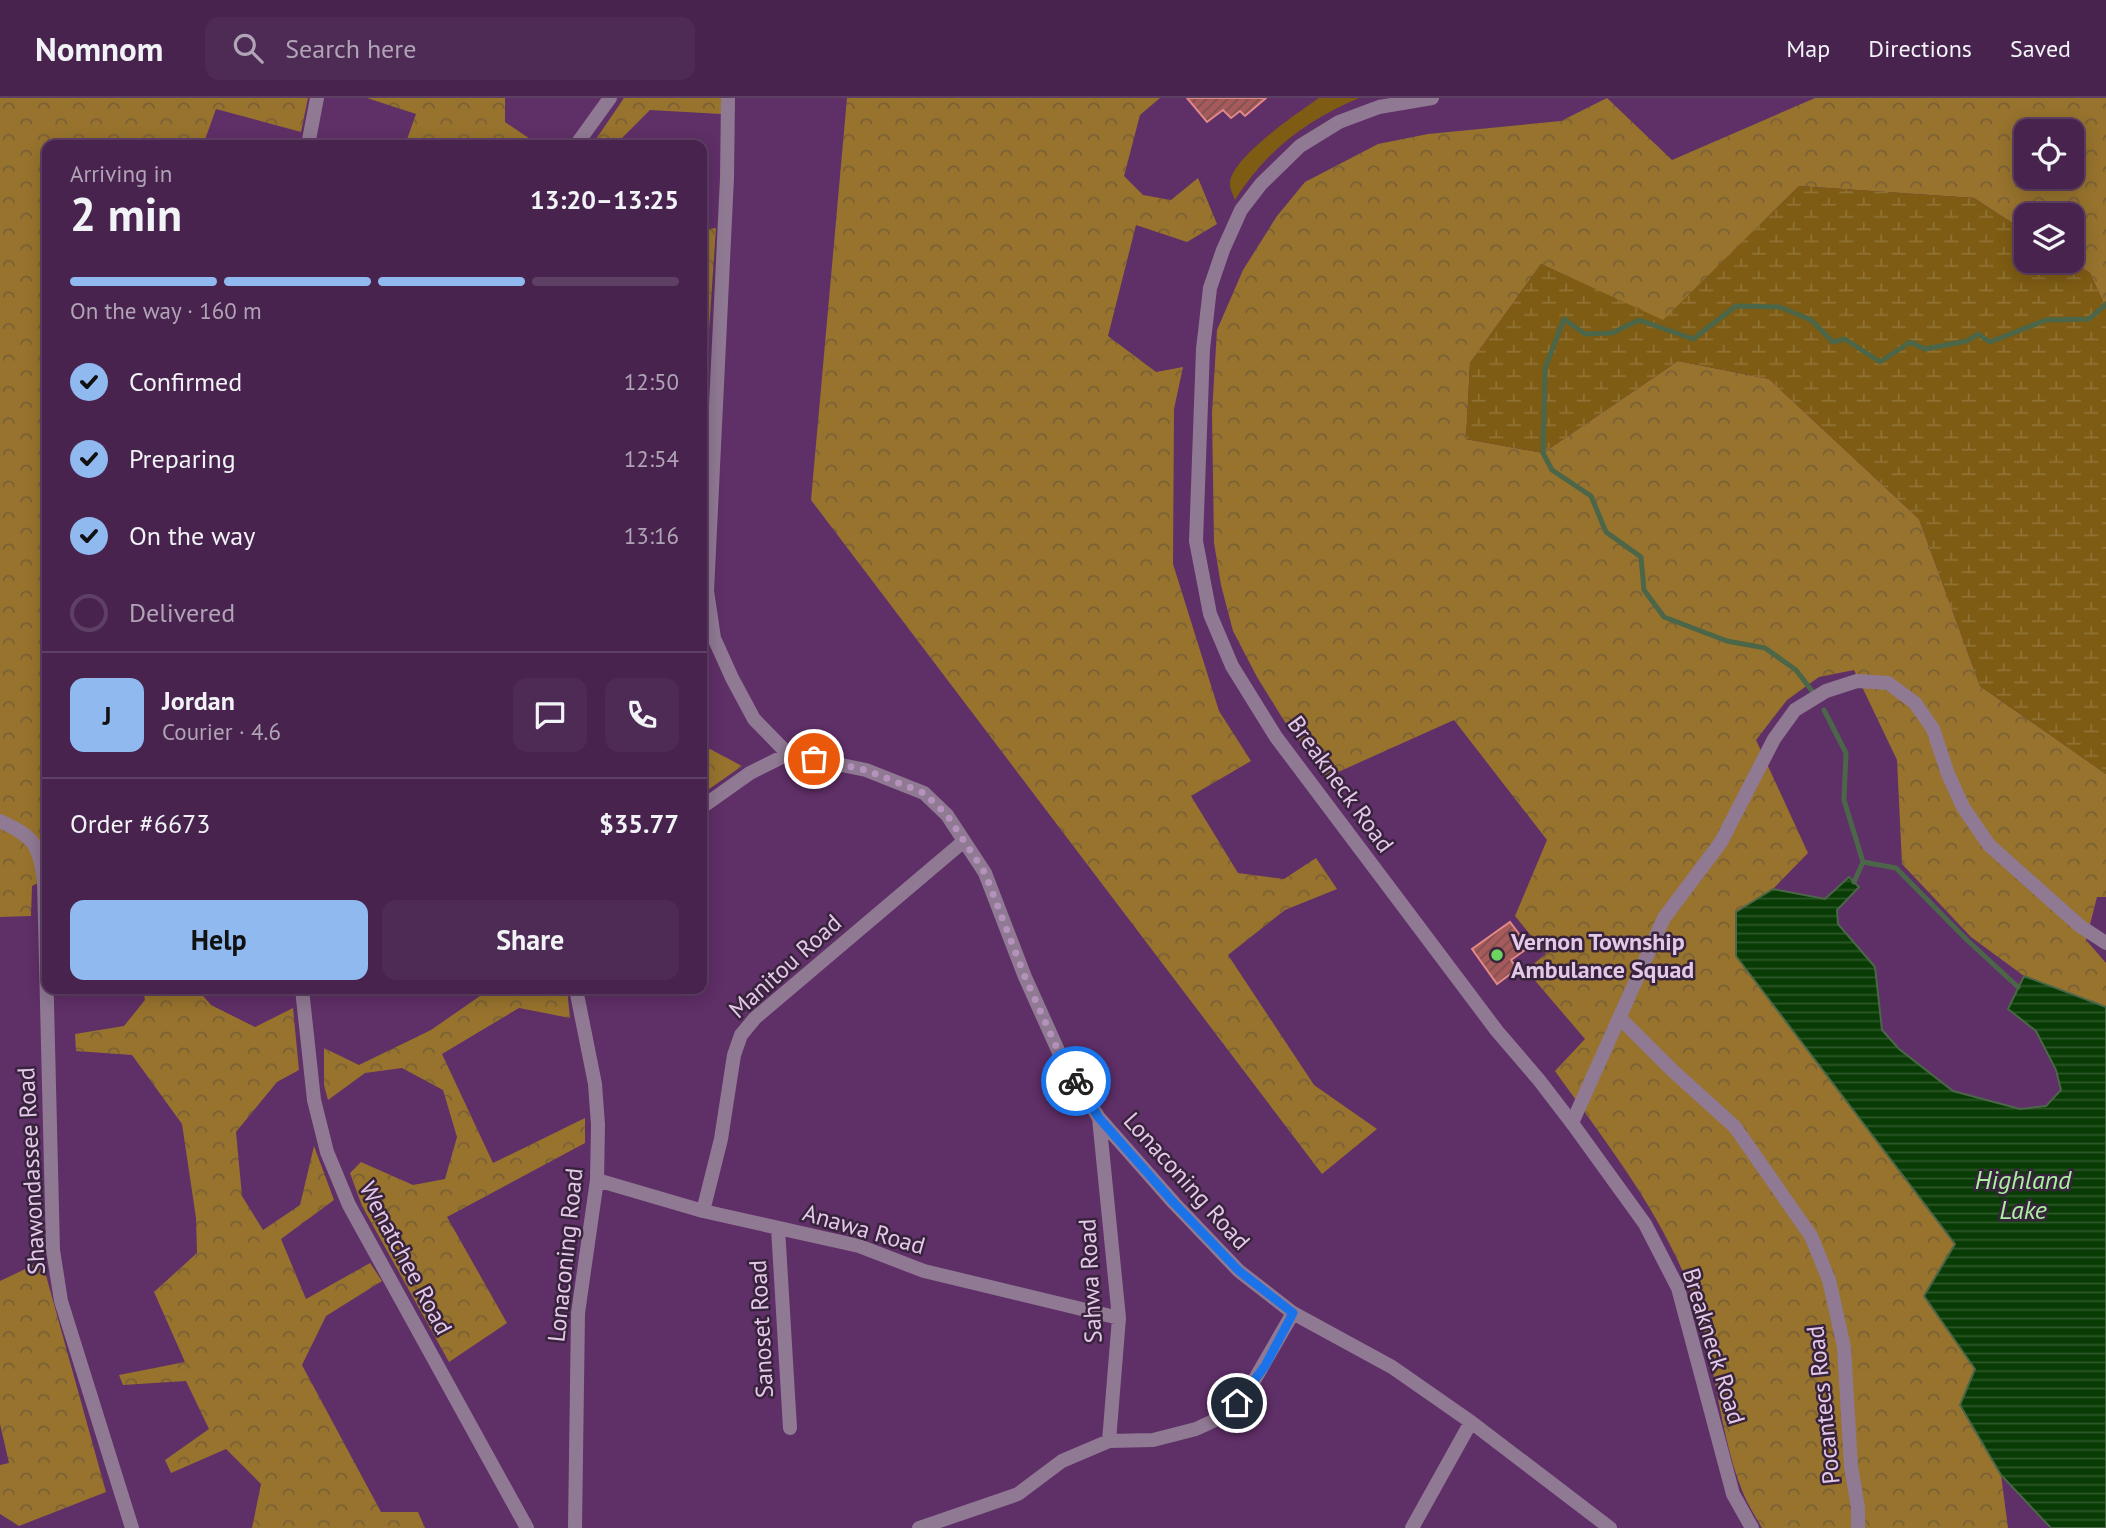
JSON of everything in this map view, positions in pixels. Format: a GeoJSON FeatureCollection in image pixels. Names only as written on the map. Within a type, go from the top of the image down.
{"type":"FeatureCollection","features":[{"type":"Feature","properties":{"kind":"street"},"geometry":{"type":"LineString","coordinates":[[309,140],[317,98]]}},
{"type":"Feature","properties":{"kind":"street"},"geometry":{"type":"LineString","coordinates":[[580,140],[610,98]]}},
{"type":"Feature","properties":{"kind":"street"},"geometry":{"type":"LineString","coordinates":[[707,571],[727,178],[728,98]]}},
{"type":"Feature","properties":{"kind":"street","name":"Breakneck Road"},"geometry":{"type":"LineString","coordinates":[[1432,98],[1379,107],[1339,122],[1300,146],[1261,184],[1241,210],[1223,250],[1210,288],[1203,349],[1196,541],[1210,614],[1232,666],[1276,737],[1497,1031],[1572,1123],[1645,1224],[1678,1288],[1733,1494],[1752,1528]]}},
{"type":"Feature","properties":{"kind":"street"},"geometry":{"type":"LineString","coordinates":[[707,597],[714,638],[732,678],[754,719],[788,754],[750,773],[707,803]]}},
{"type":"Feature","properties":{"kind":"street"},"geometry":{"type":"LineString","coordinates":[[1572,1123],[1664,918],[1721,842],[1774,739],[1795,710],[1826,691],[1857,681],[1888,682],[1915,703],[1933,729],[1963,807],[1989,845],[2080,926],[2106,943]]}},
{"type":"Feature","properties":{"kind":"street","name":"Lonaconing Road"},"geometry":{"type":"LineString","coordinates":[[788,754],[866,770],[924,793],[947,815],[985,873],[1025,977],[1061,1057],[1099,1118],[1239,1271],[1293,1313],[1392,1367],[1471,1422],[1610,1528]]}},
{"type":"Feature","properties":{"kind":"street","name":"Shawondassee Road"},"geometry":{"type":"LineString","coordinates":[[0,821],[30,838],[41,857],[42,865]]}},
{"type":"Feature","properties":{"kind":"street","name":"Manitou Road"},"geometry":{"type":"LineString","coordinates":[[703,1211],[721,1139],[734,1055],[741,1035],[755,1018],[964,841]]}},
{"type":"Feature","properties":{"kind":"street","name":"Shawondassee Road"},"geometry":{"type":"LineString","coordinates":[[47,994],[53,1251],[61,1301],[132,1528]]}},
{"type":"Feature","properties":{"kind":"street","name":"Wenatchee Road"},"geometry":{"type":"LineString","coordinates":[[303,994],[314,1100],[327,1152],[355,1216],[527,1528]]}},
{"type":"Feature","properties":{"kind":"street","name":"Lonaconing Road"},"geometry":{"type":"LineString","coordinates":[[575,1528],[578,1313],[597,1180],[595,1084],[577,994]]}},
{"type":"Feature","properties":{"kind":"street","name":"Pocantecs Road"},"geometry":{"type":"LineString","coordinates":[[1620,1018],[1735,1127],[1811,1236],[1829,1280],[1844,1347],[1851,1466],[1858,1508],[1858,1528]]}},
{"type":"Feature","properties":{"kind":"street","name":"Sahwa Road"},"geometry":{"type":"LineString","coordinates":[[1099,1118],[1119,1318],[1109,1441]]}},
{"type":"Feature","properties":{"kind":"street","name":"Anawa Road"},"geometry":{"type":"LineString","coordinates":[[597,1180],[703,1211],[859,1246],[924,1271],[1119,1318]]}},
{"type":"Feature","properties":{"kind":"street","name":"Sanoset Road"},"geometry":{"type":"LineString","coordinates":[[778,1228],[790,1428]]}},
{"type":"Feature","properties":{"kind":"street"},"geometry":{"type":"LineString","coordinates":[[919,1528],[1018,1494],[1062,1461],[1109,1441],[1153,1440],[1196,1429],[1226,1415],[1254,1383],[1293,1313]]}},
{"type":"Feature","properties":{"kind":"street"},"geometry":{"type":"LineString","coordinates":[[1412,1528],[1471,1422]]}},
{"type":"Feature","properties":{"kind":"green space"},"geometry":{"type":"Polygon","coordinates":[[[0,98],[308,98],[301,132],[216,109],[205,140],[42,140],[42,881],[32,886],[31,916],[0,917],[0,98]]]}},
{"type":"Feature","properties":{"kind":"green space"},"geometry":{"type":"Polygon","coordinates":[[[367,98],[505,98],[505,122],[532,140],[407,140],[416,114],[367,98]]]}},
{"type":"Feature","properties":{"kind":"green space"},"geometry":{"type":"Polygon","coordinates":[[[624,98],[721,98],[721,114],[650,110],[620,140],[595,140],[624,98]]]}},
{"type":"Feature","properties":{"kind":"green space"},"geometry":{"type":"Polygon","coordinates":[[[847,98],[1160,98],[1140,115],[1124,176],[1143,195],[1171,200],[1198,178],[1217,224],[1187,242],[1136,225],[1108,336],[1156,372],[1183,367],[1174,409],[1173,564],[1219,711],[1251,761],[1191,796],[1238,873],[1284,879],[1316,858],[1337,889],[1285,910],[1228,955],[1314,1085],[1377,1129],[1322,1174],[811,500],[847,98]]]}},
{"type":"Feature","properties":{"kind":"green space"},"geometry":{"type":"Polygon","coordinates":[[[1319,98],[1359,98],[1321,117],[1289,139],[1260,166],[1235,200],[1230,184],[1241,162],[1252,149],[1319,98]]]}},
{"type":"Feature","properties":{"kind":"green space"},"geometry":{"type":"Polygon","coordinates":[[[1607,98],[1672,160],[1815,98],[2106,98],[2106,308],[2090,273],[2084,269],[2084,203],[2014,203],[2014,224],[1974,198],[1799,186],[1663,321],[1541,264],[1470,363],[1466,439],[1543,453],[1678,361],[1769,379],[1919,519],[1980,686],[2106,774],[2106,897],[2097,897],[2086,940],[2106,963],[2106,1007],[2024,976],[1971,937],[1902,864],[1897,760],[1854,670],[1819,677],[1787,700],[1756,740],[1808,853],[1773,889],[1737,912],[1736,956],[1955,1245],[1924,1296],[1975,1369],[1960,1405],[2001,1475],[2008,1528],[1762,1528],[1744,1496],[1733,1464],[1705,1335],[1687,1281],[1672,1248],[1637,1187],[1555,1071],[1585,1039],[1526,970],[1546,954],[1515,916],[1547,840],[1454,720],[1327,777],[1283,719],[1233,631],[1214,543],[1212,413],[1217,330],[1243,270],[1277,216],[1305,182],[1378,144],[1428,134],[1561,121],[1607,98]]]}},
{"type":"Feature","properties":{"kind":"green space"},"geometry":{"type":"Polygon","coordinates":[[[1799,186],[1974,198],[2014,224],[2014,273],[2084,273],[2084,269],[2090,273],[2106,308],[2106,774],[1980,686],[1919,519],[1769,379],[1678,361],[1543,453],[1466,439],[1470,363],[1541,264],[1663,320],[1799,186]]]}},
{"type":"Feature","properties":{"kind":"green space"},"geometry":{"type":"Polygon","coordinates":[[[716,228],[709,331],[707,331],[707,229],[716,228]]]}},
{"type":"Feature","properties":{"kind":"green space"},"geometry":{"type":"Polygon","coordinates":[[[707,750],[742,766],[707,790],[707,750]]]}},
{"type":"Feature","properties":{"kind":"green space"},"geometry":{"type":"Polygon","coordinates":[[[144,994],[201,994],[211,1005],[255,1027],[293,1008],[299,1070],[277,1082],[236,1132],[242,1196],[263,1230],[300,1205],[314,1146],[334,1200],[281,1239],[306,1299],[370,1263],[382,1281],[326,1316],[302,1365],[381,1512],[418,1512],[425,1528],[252,1528],[261,1484],[226,1449],[171,1473],[165,1460],[209,1429],[186,1381],[123,1385],[119,1375],[185,1362],[154,1292],[197,1253],[196,1218],[182,1124],[132,1055],[76,1051],[75,1034],[124,1026],[145,1000],[144,994]]]}},
{"type":"Feature","properties":{"kind":"green space"},"geometry":{"type":"Polygon","coordinates":[[[483,994],[568,994],[570,1018],[519,1008],[442,1054],[493,1163],[585,1118],[585,1143],[447,1217],[507,1323],[449,1362],[362,1206],[350,1173],[361,1162],[413,1185],[445,1179],[457,1137],[443,1090],[402,1068],[365,1073],[328,1100],[324,1085],[324,1048],[359,1065],[431,1030],[483,994]]]}},
{"type":"Feature","properties":{"kind":"green space"},"geometry":{"type":"Polygon","coordinates":[[[42,1261],[106,1492],[19,1526],[0,1514],[0,1465],[9,1463],[0,1424],[0,1281],[42,1261]]]}},
{"type":"Feature","properties":{"kind":"water","name":"Highland Lake"},"geometry":{"type":"Polygon","coordinates":[[[1849,877],[1859,887],[1837,910],[1838,924],[1875,967],[1882,1030],[1899,1049],[1953,1091],[2020,1109],[2046,1106],[2061,1090],[2056,1070],[2036,1031],[2008,1009],[2024,976],[2106,1007],[2106,1528],[2051,1528],[2001,1475],[1960,1405],[1975,1369],[1924,1296],[1955,1244],[1736,956],[1736,912],[1773,889],[1825,899],[1849,877]]]}},
{"type":"Feature","properties":{"kind":"building"},"geometry":{"type":"Polygon","coordinates":[[[1187,98],[1266,98],[1245,116],[1240,111],[1231,118],[1223,110],[1207,122],[1187,98]]]}},
{"type":"Feature","properties":{"kind":"building","name":"Vernon Township Ambulance Squad"},"geometry":{"type":"Polygon","coordinates":[[[1510,922],[1529,947],[1511,960],[1517,969],[1497,984],[1472,949],[1510,922]]]}},
{"type":"Feature","properties":{"kind":"waterway"},"geometry":{"type":"LineString","coordinates":[[1812,691],[1796,670],[1765,648],[1727,641],[1664,617],[1644,590],[1641,557],[1606,532],[1591,496],[1552,470],[1543,453],[1545,368],[1564,319],[1585,334],[1612,333],[1639,320],[1693,339],[1736,306],[1780,307],[1811,320],[1833,342],[1845,339],[1880,362],[1910,342],[1925,349],[1967,341],[1978,334],[1990,342],[2046,320],[2089,319],[2106,304]]}},
{"type":"Feature","properties":{"kind":"waterway"},"geometry":{"type":"LineString","coordinates":[[1824,710],[1846,753],[1844,800],[1863,862],[1854,882]]}},
{"type":"Feature","properties":{"kind":"waterway"},"geometry":{"type":"LineString","coordinates":[[1863,862],[1896,868],[2018,987]]}},
{"type":"Feature","properties":{"kind":"way so far"},"geometry":{"type":"LineString","coordinates":[[814,759],[866,770],[924,793],[947,815],[985,873],[1025,977],[1061,1057],[1076,1081]]}},
{"type":"Feature","properties":{"kind":"place","name":"Vernon Township Ambulance Squad"},"geometry":{"type":"Point","coordinates":[1497,955]}},
{"type":"Feature","properties":{"kind":"route"},"geometry":{"type":"LineString","coordinates":[[1076,1081],[1099,1118],[1174,1203],[1239,1271],[1293,1313],[1265,1366],[1237,1403]]}}]}
